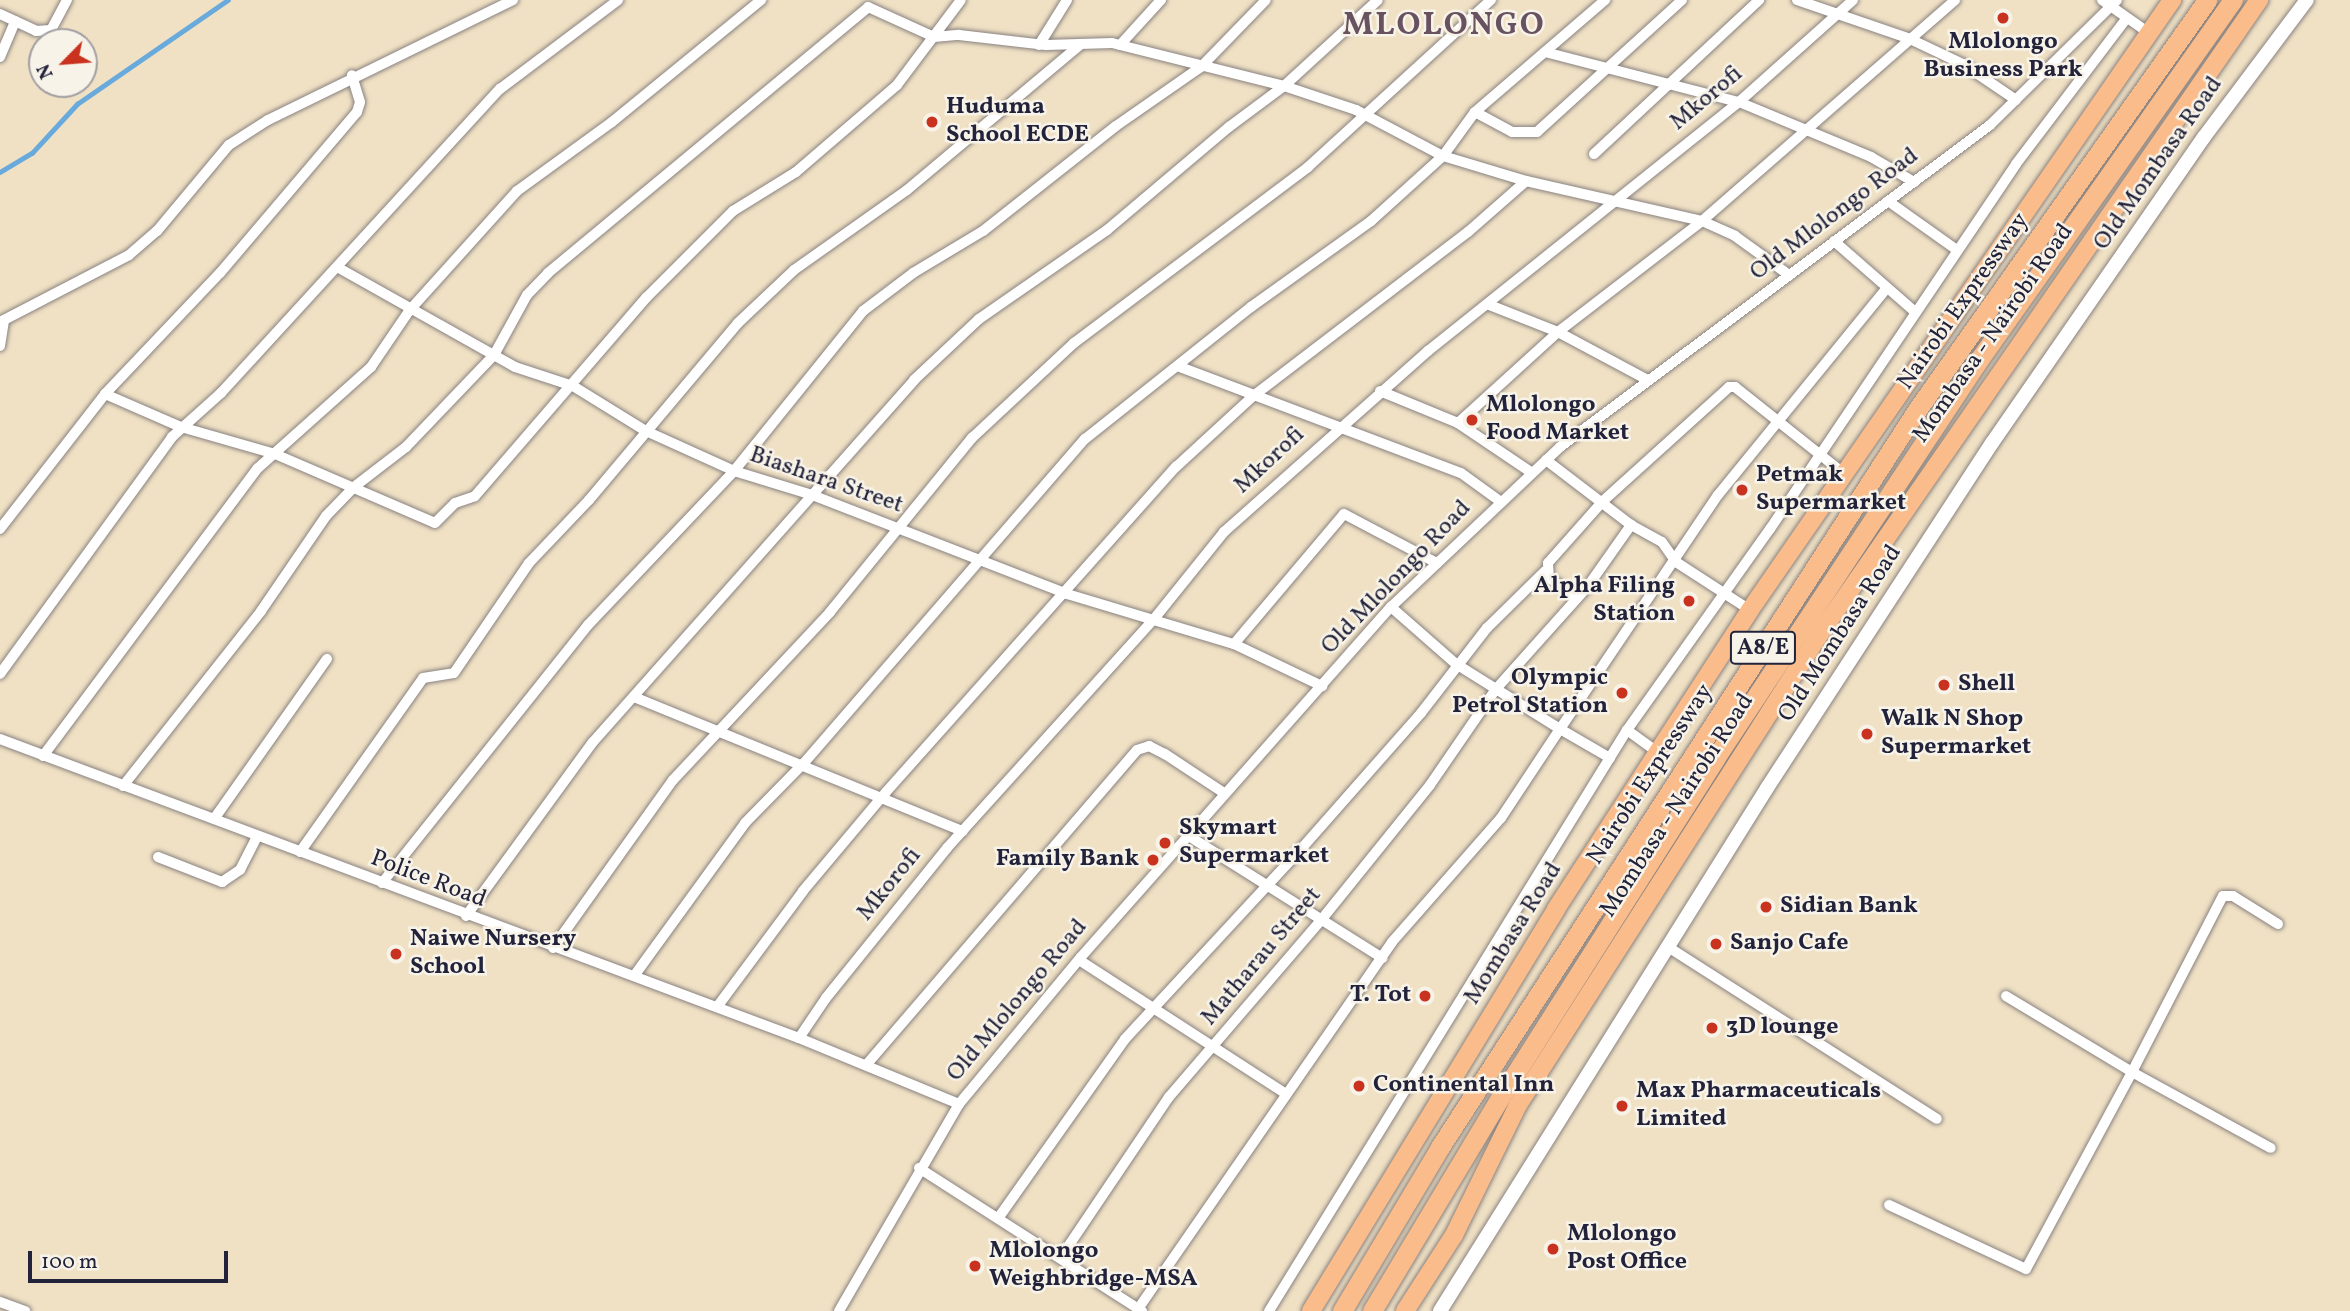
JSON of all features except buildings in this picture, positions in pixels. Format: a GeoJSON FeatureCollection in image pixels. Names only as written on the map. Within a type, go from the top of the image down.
{"type":"FeatureCollection","features":[{"type":"Feature","properties":{"kind":"highway","name":"Mombasa Road"},"geometry":{"type":"LineString","coordinates":[[1311,1311],[1556,909],[1660,754],[1750,610],[2172,0]]}},
{"type":"Feature","properties":{"kind":"highway","name":"Nairobi Expressway"},"geometry":{"type":"LineString","coordinates":[[1342,1311],[1447,1136],[1919,407],[2207,0]]}},
{"type":"Feature","properties":{"kind":"highway","name":"Nairobi Expressway"},"geometry":{"type":"LineString","coordinates":[[1372,1311],[1716,757],[1976,364],[2233,0]]}},
{"type":"Feature","properties":{"kind":"highway","name":"Mombasa - Nairobi Road"},"geometry":{"type":"LineString","coordinates":[[1405,1311],[1454,1235],[1518,1105],[1781,692],[1972,409],[2259,0]]}},
{"type":"Feature","properties":{"kind":"street"},"geometry":{"type":"LineString","coordinates":[[0,14],[36,32],[51,30],[68,0]]}},
{"type":"Feature","properties":{"kind":"street"},"geometry":{"type":"LineString","coordinates":[[0,346],[2,321],[129,255],[157,231],[229,145],[352,75],[513,0]]}},
{"type":"Feature","properties":{"kind":"street"},"geometry":{"type":"LineString","coordinates":[[0,674],[181,427],[221,393],[500,89],[618,0]]}},
{"type":"Feature","properties":{"kind":"street"},"geometry":{"type":"LineString","coordinates":[[43,756],[258,468],[371,367],[409,311],[517,191],[612,122],[761,0]]}},
{"type":"Feature","properties":{"kind":"street"},"geometry":{"type":"LineString","coordinates":[[857,0],[933,37],[959,35],[1039,45],[1120,45],[1284,86],[1367,114],[1443,156],[1526,181],[1702,221],[1735,236],[1789,275]]}},
{"type":"Feature","properties":{"kind":"street"},"geometry":{"type":"LineString","coordinates":[[105,394],[181,427],[275,454],[435,523],[455,503],[475,496],[573,386],[646,298],[733,211],[796,172],[897,85],[961,0]]}},
{"type":"Feature","properties":{"kind":"street"},"geometry":{"type":"LineString","coordinates":[[1039,45],[1067,0]]}},
{"type":"Feature","properties":{"kind":"street"},"geometry":{"type":"LineString","coordinates":[[1120,45],[1161,0]]}},
{"type":"Feature","properties":{"kind":"street"},"geometry":{"type":"LineString","coordinates":[[382,884],[588,625],[734,471],[863,311],[913,273],[983,231],[1115,126],[1201,67],[1266,0]]}},
{"type":"Feature","properties":{"kind":"street"},"geometry":{"type":"LineString","coordinates":[[466,916],[593,742],[914,380],[979,319],[1107,230],[1228,127],[1284,86],[1378,0]]}},
{"type":"Feature","properties":{"kind":"street"},"geometry":{"type":"LineString","coordinates":[[553,948],[616,854],[716,730],[830,612],[972,438],[1074,343],[1308,167],[1491,0]]}},
{"type":"Feature","properties":{"kind":"street"},"geometry":{"type":"LineString","coordinates":[[634,976],[745,823],[804,763],[1085,439],[1180,367],[1251,307],[1371,221],[1443,156],[1475,112],[1605,0]]}},
{"type":"Feature","properties":{"kind":"street"},"geometry":{"type":"LineString","coordinates":[[1475,112],[1512,132],[1537,132],[1682,0]]}},
{"type":"Feature","properties":{"kind":"street"},"geometry":{"type":"LineString","coordinates":[[1594,154],[1671,86],[1759,0]]}},
{"type":"Feature","properties":{"kind":"street"},"geometry":{"type":"LineString","coordinates":[[1797,0],[1910,39],[1963,64],[2016,100]]}},
{"type":"Feature","properties":{"kind":"street","name":"Mkorofi"},"geometry":{"type":"LineString","coordinates":[[799,1038],[826,998],[963,831],[1154,619],[1224,532],[1380,391],[1739,102],[1853,0]]}},
{"type":"Feature","properties":{"kind":"street"},"geometry":{"type":"LineString","coordinates":[[1458,423],[1558,331],[1702,221],[1955,0]]}},
{"type":"Feature","properties":{"kind":"street"},"geometry":{"type":"LineString","coordinates":[[2102,0],[2115,3],[2127,18],[2149,33]]}},
{"type":"Feature","properties":{"kind":"street","name":"Old Mombasa Road"},"geometry":{"type":"LineString","coordinates":[[1440,1311],[1668,947],[1992,443],[2204,136],[2307,0]]}},
{"type":"Feature","properties":{"kind":"street","name":"Old Mlolongo Road"},"geometry":{"type":"LineString","coordinates":[[839,1311],[919,1168],[959,1104],[1187,835],[1391,607],[1546,460],[1648,380],[1913,182],[2016,100],[2115,3]]}},
{"type":"Feature","properties":{"kind":"street"},"geometry":{"type":"LineString","coordinates":[[124,786],[261,611],[326,516],[354,487],[406,447],[494,355],[527,295],[548,273],[868,7]]}},
{"type":"Feature","properties":{"kind":"street"},"geometry":{"type":"LineString","coordinates":[[1269,1311],[1627,730],[1914,311],[2127,18]]}},
{"type":"Feature","properties":{"kind":"street"},"geometry":{"type":"LineString","coordinates":[[0,57],[15,21]]}},
{"type":"Feature","properties":{"kind":"street"},"geometry":{"type":"LineString","coordinates":[[300,852],[423,678],[454,673],[529,563],[646,431],[711,351],[770,291],[907,190],[1081,44]]}},
{"type":"Feature","properties":{"kind":"street"},"geometry":{"type":"LineString","coordinates":[[1545,52],[1739,102],[1871,157],[1913,182]]}},
{"type":"Feature","properties":{"kind":"street"},"geometry":{"type":"LineString","coordinates":[[0,529],[105,394],[220,273],[357,112],[360,102],[352,75]]}},
{"type":"Feature","properties":{"kind":"street"},"geometry":{"type":"LineString","coordinates":[[717,1007],[803,891],[882,796],[1067,594],[1168,475],[1252,397],[1420,265],[1468,232],[1526,181]]}},
{"type":"Feature","properties":{"kind":"street"},"geometry":{"type":"LineString","coordinates":[[1888,201],[1957,250]]}},
{"type":"Feature","properties":{"kind":"street"},"geometry":{"type":"LineString","coordinates":[[1834,241],[1914,311]]}},
{"type":"Feature","properties":{"kind":"street","name":"Biashara Street"},"geometry":{"type":"LineString","coordinates":[[337,267],[409,311],[533,376],[573,386],[646,431],[734,471],[812,495],[1067,594],[1234,644],[1322,686]]}},
{"type":"Feature","properties":{"kind":"street"},"geometry":{"type":"LineString","coordinates":[[919,1168],[1140,1310],[1286,1094],[1413,914],[1501,818],[1676,562],[1718,495],[1886,289]]}},
{"type":"Feature","properties":{"kind":"street"},"geometry":{"type":"LineString","coordinates":[[1487,304],[1558,331],[1648,380]]}},
{"type":"Feature","properties":{"kind":"street"},"geometry":{"type":"LineString","coordinates":[[1180,367],[1252,397],[1339,426],[1461,473],[1501,502]]}},
{"type":"Feature","properties":{"kind":"street","name":"Matharau Street"},"geometry":{"type":"LineString","coordinates":[[999,1217],[1099,1073],[1263,886],[1302,848],[1421,713],[1456,664],[1545,571],[1603,501],[1729,387],[1735,387],[1778,421]]}},
{"type":"Feature","properties":{"kind":"street"},"geometry":{"type":"LineString","coordinates":[[1380,391],[1458,423],[1532,472]]}},
{"type":"Feature","properties":{"kind":"street"},"geometry":{"type":"LineString","coordinates":[[1778,421],[1816,455],[1843,474]]}},
{"type":"Feature","properties":{"kind":"street"},"geometry":{"type":"LineString","coordinates":[[1546,460],[1631,525],[1662,542],[1676,562],[1750,610]]}},
{"type":"Feature","properties":{"kind":"street"},"geometry":{"type":"LineString","coordinates":[[1234,644],[1344,514],[1437,563]]}},
{"type":"Feature","properties":{"kind":"street","name":"Matharau Street"},"geometry":{"type":"LineString","coordinates":[[1061,1257],[1137,1139],[1322,919],[1430,785],[1496,689],[1577,598],[1631,525]]}},
{"type":"Feature","properties":{"kind":"street"},"geometry":{"type":"LineString","coordinates":[[1545,571],[1577,598]]}},
{"type":"Feature","properties":{"kind":"street"},"geometry":{"type":"LineString","coordinates":[[1391,607],[1456,664],[1611,758]]}},
{"type":"Feature","properties":{"kind":"street"},"geometry":{"type":"LineString","coordinates":[[214,819],[327,659]]}},
{"type":"Feature","properties":{"kind":"street"},"geometry":{"type":"LineString","coordinates":[[634,697],[804,763],[963,831]]}},
{"type":"Feature","properties":{"kind":"street"},"geometry":{"type":"LineString","coordinates":[[1627,730],[1660,754]]}},
{"type":"Feature","properties":{"kind":"street","name":"Police Road"},"geometry":{"type":"LineString","coordinates":[[0,739],[466,916],[799,1038],[959,1104]]}},
{"type":"Feature","properties":{"kind":"street"},"geometry":{"type":"LineString","coordinates":[[867,1064],[1137,750],[1149,746],[1224,793]]}},
{"type":"Feature","properties":{"kind":"street"},"geometry":{"type":"LineString","coordinates":[[1187,835],[1263,886],[1322,919],[1382,958]]}},
{"type":"Feature","properties":{"kind":"street"},"geometry":{"type":"LineString","coordinates":[[158,857],[222,882],[240,870],[257,836]]}},
{"type":"Feature","properties":{"kind":"street"},"geometry":{"type":"LineString","coordinates":[[1889,1205],[2026,1269],[2223,896],[2233,896],[2278,924]]}},
{"type":"Feature","properties":{"kind":"street"},"geometry":{"type":"LineString","coordinates":[[1668,947],[1937,1119]]}},
{"type":"Feature","properties":{"kind":"street"},"geometry":{"type":"LineString","coordinates":[[1079,960],[1286,1094]]}},
{"type":"Feature","properties":{"kind":"street"},"geometry":{"type":"LineString","coordinates":[[2006,996],[2132,1072],[2271,1148]]}},
{"type":"Feature","properties":{"kind":"street"},"geometry":{"type":"LineString","coordinates":[[0,1302],[25,1311]]}},
{"type":"Feature","properties":{"kind":"waterway"},"geometry":{"type":"LineString","coordinates":[[0,172],[32,153],[77,104],[228,0]]}},
{"type":"Feature","properties":{"kind":"place","name":"Mlolongo Business Park"},"geometry":{"type":"Point","coordinates":[2003,18]}},
{"type":"Feature","properties":{"kind":"place","name":"Huduma School ECDE"},"geometry":{"type":"Point","coordinates":[932,122]}},
{"type":"Feature","properties":{"kind":"place","name":"Mlolongo Food Market"},"geometry":{"type":"Point","coordinates":[1472,420]}},
{"type":"Feature","properties":{"kind":"place","name":"Petmak Supermarket"},"geometry":{"type":"Point","coordinates":[1742,490]}},
{"type":"Feature","properties":{"kind":"place","name":"Alpha Filing Station"},"geometry":{"type":"Point","coordinates":[1689,601]}},
{"type":"Feature","properties":{"kind":"place","name":"Shell"},"geometry":{"type":"Point","coordinates":[1944,685]}},
{"type":"Feature","properties":{"kind":"place","name":"Olympic Petrol Station"},"geometry":{"type":"Point","coordinates":[1622,693]}},
{"type":"Feature","properties":{"kind":"place","name":"Walk N Shop Supermarket"},"geometry":{"type":"Point","coordinates":[1867,734]}},
{"type":"Feature","properties":{"kind":"place","name":"Skymart Supermarket"},"geometry":{"type":"Point","coordinates":[1165,843]}},
{"type":"Feature","properties":{"kind":"place","name":"Family Bank"},"geometry":{"type":"Point","coordinates":[1153,860]}},
{"type":"Feature","properties":{"kind":"place","name":"Sidian Bank"},"geometry":{"type":"Point","coordinates":[1766,907]}},
{"type":"Feature","properties":{"kind":"place","name":"Sanjo Cafe"},"geometry":{"type":"Point","coordinates":[1716,944]}},
{"type":"Feature","properties":{"kind":"place","name":"Naiwe Nursery School"},"geometry":{"type":"Point","coordinates":[396,954]}},
{"type":"Feature","properties":{"kind":"place","name":"T. Tot"},"geometry":{"type":"Point","coordinates":[1425,996]}},
{"type":"Feature","properties":{"kind":"place","name":"3D lounge"},"geometry":{"type":"Point","coordinates":[1712,1028]}},
{"type":"Feature","properties":{"kind":"place","name":"Continental Inn"},"geometry":{"type":"Point","coordinates":[1359,1086]}},
{"type":"Feature","properties":{"kind":"place","name":"Max Pharmaceuticals Limited"},"geometry":{"type":"Point","coordinates":[1622,1106]}},
{"type":"Feature","properties":{"kind":"place","name":"Mlolongo Post Office"},"geometry":{"type":"Point","coordinates":[1553,1249]}},
{"type":"Feature","properties":{"kind":"place","name":"Mlolongo Weighbridge-MSA"},"geometry":{"type":"Point","coordinates":[975,1266]}},
{"type":"Feature","properties":{"kind":"district","name":"MLOLONGO"},"geometry":{"type":"Point","coordinates":[1444,26]}}]}
